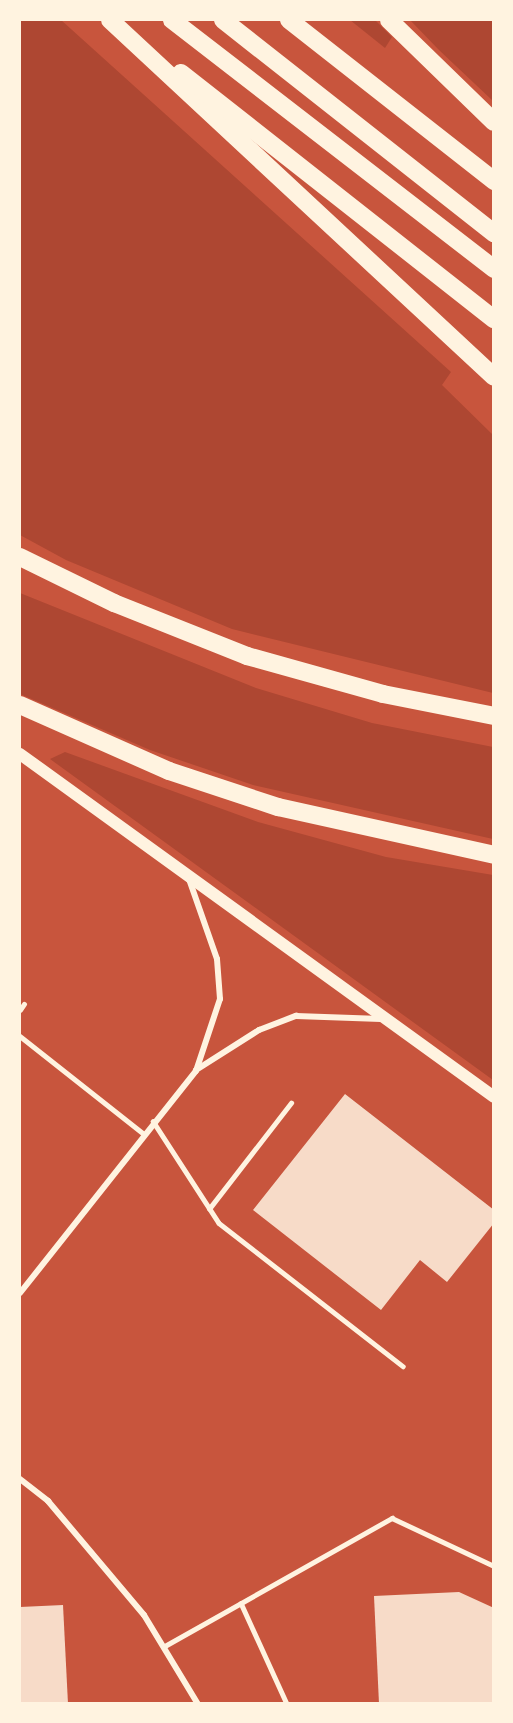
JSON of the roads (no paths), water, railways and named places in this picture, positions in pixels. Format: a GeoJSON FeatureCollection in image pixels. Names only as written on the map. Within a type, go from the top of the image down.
{"type":"FeatureCollection","features":[{"type":"Feature","properties":{"kind":"highway"},"geometry":{"type":"LineString","coordinates":[[112,20],[494,320]]}},
{"type":"Feature","properties":{"kind":"highway"},"geometry":{"type":"LineString","coordinates":[[112,20],[494,377]]}},
{"type":"Feature","properties":{"kind":"highway"},"geometry":{"type":"LineString","coordinates":[[172,20],[494,269]]}},
{"type":"Feature","properties":{"kind":"highway"},"geometry":{"type":"LineString","coordinates":[[223,20],[494,233]]}},
{"type":"Feature","properties":{"kind":"highway"},"geometry":{"type":"LineString","coordinates":[[289,20],[494,181]]}},
{"type":"Feature","properties":{"kind":"highway"},"geometry":{"type":"LineString","coordinates":[[389,20],[494,122]]}},
{"type":"Feature","properties":{"kind":"highway"},"geometry":{"type":"LineString","coordinates":[[20,557],[114,603],[247,656],[383,694],[494,716]]}},
{"type":"Feature","properties":{"kind":"highway"},"geometry":{"type":"LineString","coordinates":[[20,705],[169,771],[278,807],[494,855]]}},
{"type":"Feature","properties":{"kind":"main road"},"geometry":{"type":"LineString","coordinates":[[20,754],[494,1097]]}},
{"type":"Feature","properties":{"kind":"street"},"geometry":{"type":"LineString","coordinates":[[187,876],[212,937],[220,999],[196,1071]]}},
{"type":"Feature","properties":{"kind":"street"},"geometry":{"type":"LineString","coordinates":[[20,1293],[153,1121],[196,1071],[259,1030],[296,1016],[390,1020]]}},
{"type":"Feature","properties":{"kind":"street"},"geometry":{"type":"LineString","coordinates":[[20,1479],[48,1501],[144,1615],[198,1704]]}},
{"type":"Feature","properties":{"kind":"lane"},"geometry":{"type":"LineString","coordinates":[[20,1010],[24,1004]]}},
{"type":"Feature","properties":{"kind":"lane"},"geometry":{"type":"LineString","coordinates":[[20,1036],[144,1134]]}},
{"type":"Feature","properties":{"kind":"lane"},"geometry":{"type":"LineString","coordinates":[[209,1209],[291,1103]]}},
{"type":"Feature","properties":{"kind":"lane"},"geometry":{"type":"LineString","coordinates":[[153,1121],[219,1223],[403,1366]]}},
{"type":"Feature","properties":{"kind":"lane"},"geometry":{"type":"LineString","coordinates":[[163,1647],[392,1518],[494,1566]]}},
{"type":"Feature","properties":{"kind":"lane"},"geometry":{"type":"LineString","coordinates":[[241,1603],[287,1704]]}}]}
